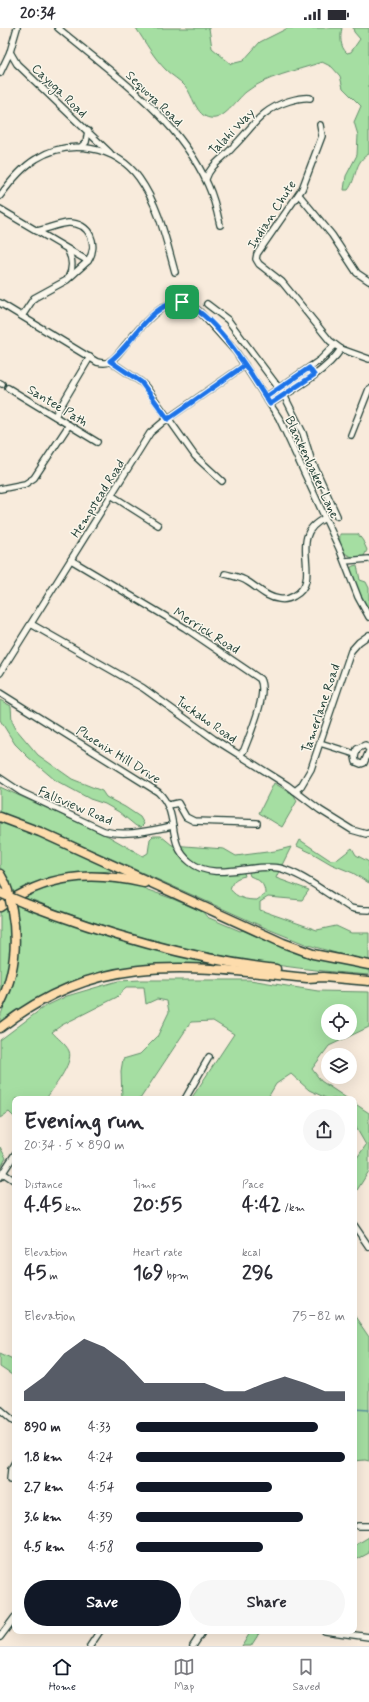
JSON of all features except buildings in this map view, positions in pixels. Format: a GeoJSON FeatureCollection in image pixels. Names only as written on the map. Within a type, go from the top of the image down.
{"type":"FeatureCollection","features":[{"type":"Feature","properties":{"kind":"highway"},"geometry":{"type":"LineString","coordinates":[[0,817],[40,832],[138,876],[153,885],[297,948],[335,959],[369,965]]}},
{"type":"Feature","properties":{"kind":"highway"},"geometry":{"type":"LineString","coordinates":[[0,874],[8,892],[16,935],[15,952],[10,979],[0,1004]]}},
{"type":"Feature","properties":{"kind":"highway"},"geometry":{"type":"LineString","coordinates":[[0,907],[28,891],[66,878],[80,876],[110,876],[153,885]]}},
{"type":"Feature","properties":{"kind":"highway"},"geometry":{"type":"LineString","coordinates":[[0,893],[93,928],[179,952],[240,964],[312,974],[323,977]]}},
{"type":"Feature","properties":{"kind":"highway"},"geometry":{"type":"LineString","coordinates":[[0,1028],[29,1008],[63,990],[103,976],[134,970],[188,967],[307,978],[323,977],[369,981]]}},
{"type":"Feature","properties":{"kind":"street"},"geometry":{"type":"LineString","coordinates":[[0,73],[10,52],[17,28]]}},
{"type":"Feature","properties":{"kind":"street","name":"Sequoya Road"},"geometry":{"type":"LineString","coordinates":[[58,28],[156,111],[176,133],[199,165],[206,179],[215,202],[220,225]]}},
{"type":"Feature","properties":{"kind":"street","name":"Cayuga Road"},"geometry":{"type":"LineString","coordinates":[[10,52],[17,64],[112,154],[134,172],[146,188],[156,212],[176,272]]}},
{"type":"Feature","properties":{"kind":"street","name":"Cayuga Road"},"geometry":{"type":"LineString","coordinates":[[3,67],[17,64]]}},
{"type":"Feature","properties":{"kind":"street","name":"Talahi Way"},"geometry":{"type":"LineString","coordinates":[[206,179],[209,171],[214,165],[233,147],[251,125],[265,112],[275,106],[289,101],[310,98]]}},
{"type":"Feature","properties":{"kind":"street","name":"Indian Chute"},"geometry":{"type":"LineString","coordinates":[[320,125],[322,136],[299,195],[257,254],[256,259],[259,264],[275,276],[286,287],[335,345],[369,360]]}},
{"type":"Feature","properties":{"kind":"street","name":"Cayuga Road"},"geometry":{"type":"LineString","coordinates":[[81,147],[86,142],[88,131]]}},
{"type":"Feature","properties":{"kind":"street"},"geometry":{"type":"LineString","coordinates":[[0,196],[20,172],[36,159],[57,149],[81,147],[92,148],[112,154]]}},
{"type":"Feature","properties":{"kind":"street","name":"Talahi Way"},"geometry":{"type":"LineString","coordinates":[[199,165],[207,167],[214,165]]}},
{"type":"Feature","properties":{"kind":"street"},"geometry":{"type":"LineString","coordinates":[[299,195],[332,236],[357,273],[369,281]]}},
{"type":"Feature","properties":{"kind":"street"},"geometry":{"type":"LineString","coordinates":[[0,209],[88,261]]}},
{"type":"Feature","properties":{"kind":"street"},"geometry":{"type":"LineString","coordinates":[[22,316],[34,298],[67,280],[88,261],[92,255],[94,244],[90,235],[84,228],[70,223],[37,231]]}},
{"type":"Feature","properties":{"kind":"street"},"geometry":{"type":"LineString","coordinates":[[51,240],[50,235],[55,226]]}},
{"type":"Feature","properties":{"kind":"street"},"geometry":{"type":"LineString","coordinates":[[67,280],[72,265],[68,250]]}},
{"type":"Feature","properties":{"kind":"street","name":"Blankenbaker Lane"},"geometry":{"type":"LineString","coordinates":[[110,361],[153,315],[167,305],[178,302],[189,304],[199,311],[232,346],[266,397],[285,429],[345,561],[358,597],[369,618]]}},
{"type":"Feature","properties":{"kind":"street"},"geometry":{"type":"LineString","coordinates":[[0,303],[99,362],[110,361],[141,382],[196,456],[222,481]]}},
{"type":"Feature","properties":{"kind":"street"},"geometry":{"type":"LineString","coordinates":[[207,304],[228,320],[284,395],[303,433],[311,459],[337,516]]}},
{"type":"Feature","properties":{"kind":"street"},"geometry":{"type":"LineString","coordinates":[[266,397],[320,360],[335,345]]}},
{"type":"Feature","properties":{"kind":"street"},"geometry":{"type":"LineString","coordinates":[[270,404],[314,375],[329,363],[341,348]]}},
{"type":"Feature","properties":{"kind":"street"},"geometry":{"type":"LineString","coordinates":[[55,416],[90,357]]}},
{"type":"Feature","properties":{"kind":"street","name":"Hempstead Road"},"geometry":{"type":"LineString","coordinates":[[0,673],[150,433],[245,365]]}},
{"type":"Feature","properties":{"kind":"street"},"geometry":{"type":"LineString","coordinates":[[309,368],[314,375]]}},
{"type":"Feature","properties":{"kind":"street","name":"Santee Path"},"geometry":{"type":"LineString","coordinates":[[8,388],[97,442]]}},
{"type":"Feature","properties":{"kind":"street"},"geometry":{"type":"LineString","coordinates":[[351,435],[369,389]]}},
{"type":"Feature","properties":{"kind":"street"},"geometry":{"type":"LineString","coordinates":[[0,489],[25,484],[34,478],[69,425]]}},
{"type":"Feature","properties":{"kind":"street"},"geometry":{"type":"LineString","coordinates":[[111,495],[158,525]]}},
{"type":"Feature","properties":{"kind":"street"},"geometry":{"type":"LineString","coordinates":[[225,574],[246,581],[273,598],[286,599],[297,595],[302,589],[306,580],[306,542],[308,534],[316,523],[325,518]]}},
{"type":"Feature","properties":{"kind":"street"},"geometry":{"type":"LineString","coordinates":[[345,561],[369,559]]}},
{"type":"Feature","properties":{"kind":"street","name":"Merrick Road"},"geometry":{"type":"LineString","coordinates":[[71,560],[185,628],[244,667],[260,680],[263,687],[261,700],[244,750],[240,755]]}},
{"type":"Feature","properties":{"kind":"street","name":"Tuckaho Road"},"geometry":{"type":"LineString","coordinates":[[31,624],[143,688],[206,734],[295,791],[320,810],[352,830],[366,834],[369,833]]}},
{"type":"Feature","properties":{"kind":"street","name":"Tamerlane Road"},"geometry":{"type":"LineString","coordinates":[[295,791],[301,786],[311,769],[352,652],[359,642],[369,635]]}},
{"type":"Feature","properties":{"kind":"street","name":"Phoenix Hill Drive"},"geometry":{"type":"LineString","coordinates":[[0,693],[154,789],[163,797],[168,805],[178,847],[188,861],[200,868],[212,871],[264,867],[282,869],[297,875],[349,907],[369,910]]}},
{"type":"Feature","properties":{"kind":"street"},"geometry":{"type":"LineString","coordinates":[[320,743],[355,754]]}},
{"type":"Feature","properties":{"kind":"street"},"geometry":{"type":"LineString","coordinates":[[363,745],[367,746],[369,750],[365,762],[362,764],[356,762],[355,754],[357,749],[363,745]]}},
{"type":"Feature","properties":{"kind":"street","name":"Fallsview Road"},"geometry":{"type":"LineString","coordinates":[[0,778],[21,792],[104,831],[113,833],[128,833],[173,826]]}},
{"type":"Feature","properties":{"kind":"street"},"geometry":{"type":"LineString","coordinates":[[168,805],[178,803],[186,817],[194,821],[257,823]]}},
{"type":"Feature","properties":{"kind":"street"},"geometry":{"type":"LineString","coordinates":[[187,1096],[210,1057]]}},
{"type":"Feature","properties":{"kind":"street"},"geometry":{"type":"LineString","coordinates":[[12,1158],[1,1175],[12,1180]]}},
{"type":"Feature","properties":{"kind":"street"},"geometry":{"type":"LineString","coordinates":[[357,1229],[369,1247]]}},
{"type":"Feature","properties":{"kind":"street"},"geometry":{"type":"LineString","coordinates":[[0,1410],[12,1420]]}},
{"type":"Feature","properties":{"kind":"street"},"geometry":{"type":"LineString","coordinates":[[10,1480],[12,1467]]}},
{"type":"Feature","properties":{"kind":"street"},"geometry":{"type":"LineString","coordinates":[[358,1526],[369,1526]]}},
{"type":"Feature","properties":{"kind":"street"},"geometry":{"type":"LineString","coordinates":[[0,1637],[12,1621]]}},
{"type":"Feature","properties":{"kind":"street"},"geometry":{"type":"LineString","coordinates":[[90,1646],[98,1634]]}},
{"type":"Feature","properties":{"kind":"street"},"geometry":{"type":"LineString","coordinates":[[193,1646],[199,1634]]}},
{"type":"Feature","properties":{"kind":"street"},"geometry":{"type":"LineString","coordinates":[[347,1634],[369,1637]]}},
{"type":"Feature","properties":{"kind":"green space"},"geometry":{"type":"Polygon","coordinates":[[[136,28],[209,28],[212,48],[231,64],[243,61],[260,42],[288,28],[342,28],[341,42],[347,53],[351,52],[360,39],[354,32],[353,28],[369,28],[369,154],[364,157],[358,166],[351,186],[348,190],[344,190],[346,176],[357,155],[358,135],[354,122],[361,106],[343,88],[340,76],[332,67],[322,62],[282,74],[262,82],[246,92],[225,113],[215,118],[210,118],[201,113],[185,86],[166,70],[150,50],[136,28]]]}},
{"type":"Feature","properties":{"kind":"green space"},"geometry":{"type":"Polygon","coordinates":[[[340,534],[358,534],[367,550],[363,558],[352,557],[342,550],[340,545],[340,534]]]}},
{"type":"Feature","properties":{"kind":"green space"},"geometry":{"type":"Polygon","coordinates":[[[357,565],[360,580],[366,582],[369,588],[369,612],[351,574],[350,568],[357,565]]]}},
{"type":"Feature","properties":{"kind":"green space"},"geometry":{"type":"Polygon","coordinates":[[[0,700],[11,706],[12,721],[16,729],[38,755],[72,779],[102,791],[106,797],[140,817],[144,824],[141,827],[136,826],[119,812],[105,804],[90,799],[55,780],[28,757],[15,744],[0,720],[0,700]]]}},
{"type":"Feature","properties":{"kind":"green space"},"geometry":{"type":"Polygon","coordinates":[[[274,783],[294,795],[297,801],[282,827],[259,813],[274,783]]]}},
{"type":"Feature","properties":{"kind":"green space"},"geometry":{"type":"Polygon","coordinates":[[[0,787],[108,836],[143,856],[148,853],[150,839],[153,836],[161,836],[172,845],[224,849],[236,856],[275,851],[291,847],[282,865],[250,865],[242,867],[245,876],[235,880],[230,889],[242,898],[257,900],[265,894],[265,890],[263,885],[250,876],[249,873],[252,870],[275,869],[279,871],[276,878],[309,890],[302,900],[268,897],[260,902],[260,910],[317,930],[336,926],[351,933],[369,933],[369,960],[339,954],[305,944],[268,929],[54,833],[0,813],[0,787]]]}},
{"type":"Feature","properties":{"kind":"green space"},"geometry":{"type":"Polygon","coordinates":[[[0,821],[40,836],[111,869],[111,871],[64,875],[42,880],[13,894],[0,867],[0,821]]]}},
{"type":"Feature","properties":{"kind":"green space"},"geometry":{"type":"Polygon","coordinates":[[[300,840],[330,860],[338,859],[352,848],[356,855],[369,862],[369,883],[353,873],[331,864],[297,846],[300,840]]]}},
{"type":"Feature","properties":{"kind":"green space"},"geometry":{"type":"Polygon","coordinates":[[[74,880],[110,880],[140,885],[148,890],[203,912],[207,917],[240,931],[243,930],[289,949],[320,959],[369,969],[369,975],[299,968],[231,958],[197,951],[129,934],[21,897],[42,888],[74,880]]]}},
{"type":"Feature","properties":{"kind":"green space"},"geometry":{"type":"Polygon","coordinates":[[[15,903],[134,943],[175,955],[224,964],[237,968],[162,964],[108,971],[75,982],[12,1015],[0,1024],[2,1011],[13,981],[18,959],[19,925],[15,903]]]}},
{"type":"Feature","properties":{"kind":"green space"},"geometry":{"type":"Polygon","coordinates":[[[8,906],[12,927],[11,967],[0,998],[0,912],[8,906]]]}},
{"type":"Feature","properties":{"kind":"green space"},"geometry":{"type":"Polygon","coordinates":[[[250,980],[318,991],[369,992],[369,1027],[357,1033],[357,1004],[321,1004],[321,1040],[342,1040],[328,1048],[321,1048],[321,1057],[312,1069],[321,1081],[321,1084],[326,1084],[344,1096],[322,1096],[309,1090],[291,1074],[276,1084],[269,1096],[193,1096],[234,1034],[213,1021],[191,1022],[142,1096],[122,1096],[121,1071],[123,1059],[140,1054],[157,1037],[169,1012],[167,1001],[157,999],[146,1004],[144,987],[126,987],[117,997],[62,1025],[52,1032],[64,1043],[69,1051],[70,1056],[62,1076],[48,1096],[12,1096],[12,1115],[9,1112],[0,1118],[0,1040],[44,1007],[67,996],[118,981],[250,980]]]}},
{"type":"Feature","properties":{"kind":"green space"},"geometry":{"type":"Polygon","coordinates":[[[357,1105],[369,1113],[369,1171],[357,1190],[357,1158],[366,1145],[357,1129],[357,1105]]]}},
{"type":"Feature","properties":{"kind":"green space"},"geometry":{"type":"Polygon","coordinates":[[[0,1147],[6,1158],[0,1169],[0,1147]]]}},
{"type":"Feature","properties":{"kind":"green space"},"geometry":{"type":"Polygon","coordinates":[[[357,1319],[369,1337],[369,1461],[357,1461],[357,1319]]]}},
{"type":"Feature","properties":{"kind":"green space"},"geometry":{"type":"Polygon","coordinates":[[[0,1353],[12,1359],[12,1375],[0,1367],[0,1353]]]}},
{"type":"Feature","properties":{"kind":"green space"},"geometry":{"type":"Polygon","coordinates":[[[369,1537],[369,1553],[357,1559],[357,1544],[369,1537]]]}},
{"type":"Feature","properties":{"kind":"green space"},"geometry":{"type":"Polygon","coordinates":[[[249,1634],[259,1634],[251,1646],[242,1646],[249,1634]]]}},
{"type":"Feature","properties":{"kind":"waterway"},"geometry":{"type":"LineString","coordinates":[[357,1409],[369,1410]]}},
{"type":"Feature","properties":{"kind":"route"},"geometry":{"type":"LineString","coordinates":[[182,302],[189,304],[199,311],[232,346],[242,360],[266,397],[309,368],[314,375],[270,404],[245,365],[168,419],[141,382],[110,361],[153,315],[170,303],[182,302]]}}]}
